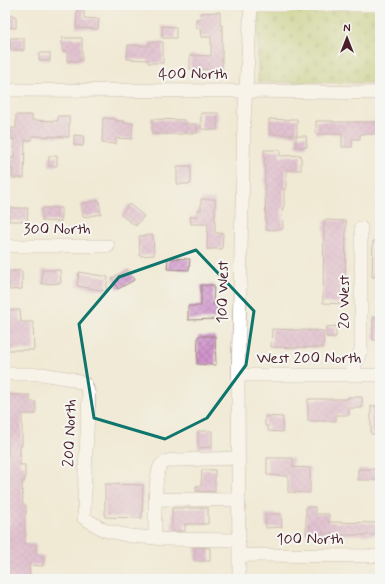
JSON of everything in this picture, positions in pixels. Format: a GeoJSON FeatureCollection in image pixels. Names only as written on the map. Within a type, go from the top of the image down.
{"type":"FeatureCollection","features":[{"type":"Feature","properties":{"kind":"street"},"geometry":{"type":"LineString","coordinates":[[251,5],[380,5]]}},
{"type":"Feature","properties":{"kind":"street","name":"100 West"},"geometry":{"type":"LineString","coordinates":[[239,579],[238,375],[244,121],[251,5]]}},
{"type":"Feature","properties":{"kind":"street","name":"400 North"},"geometry":{"type":"LineString","coordinates":[[5,90],[380,93]]}},
{"type":"Feature","properties":{"kind":"street","name":"20 West"},"geometry":{"type":"LineString","coordinates":[[351,375],[361,350],[361,228]]}},
{"type":"Feature","properties":{"kind":"street","name":"300 North"},"geometry":{"type":"LineString","coordinates":[[5,246],[108,246]]}},
{"type":"Feature","properties":{"kind":"street","name":"200 North"},"geometry":{"type":"LineString","coordinates":[[5,374],[42,374],[72,379],[86,385],[89,395],[84,518],[104,530],[130,536],[156,538]]}},
{"type":"Feature","properties":{"kind":"street","name":"West 200 North"},"geometry":{"type":"LineString","coordinates":[[238,375],[380,375]]}},
{"type":"Feature","properties":{"kind":"street"},"geometry":{"type":"LineString","coordinates":[[239,458],[179,460],[165,462],[161,465],[157,482],[155,535],[156,538],[160,539],[239,540]]}},
{"type":"Feature","properties":{"kind":"street"},"geometry":{"type":"LineString","coordinates":[[156,500],[239,500]]}},
{"type":"Feature","properties":{"kind":"street","name":"100 North"},"geometry":{"type":"LineString","coordinates":[[239,555],[380,556]]}},
{"type":"Feature","properties":{"kind":"highlighted area"},"geometry":{"type":"Polygon","coordinates":[[[196,250],[254,311],[246,365],[207,418],[165,439],[94,418],[79,324],[119,277],[196,250]]]}},
{"type":"Feature","properties":{"kind":"green space"},"geometry":{"type":"Polygon","coordinates":[[[258,5],[380,5],[380,83],[258,82],[258,5]]]}},
{"type":"Feature","properties":{"kind":"building"},"geometry":{"type":"Polygon","coordinates":[[[77,5],[84,5],[84,18],[99,19],[98,29],[76,28],[77,5]]]}},
{"type":"Feature","properties":{"kind":"building"},"geometry":{"type":"Polygon","coordinates":[[[220,12],[220,25],[222,25],[222,70],[190,69],[190,55],[211,56],[211,37],[201,37],[200,28],[196,28],[196,19],[201,19],[200,13],[220,12]]]}},
{"type":"Feature","properties":{"kind":"building"},"geometry":{"type":"Polygon","coordinates":[[[5,15],[16,16],[16,28],[5,27],[5,15]]]}},
{"type":"Feature","properties":{"kind":"building"},"geometry":{"type":"Polygon","coordinates":[[[162,26],[176,27],[176,38],[162,38],[162,26]]]}},
{"type":"Feature","properties":{"kind":"building"},"geometry":{"type":"Polygon","coordinates":[[[10,38],[24,38],[24,50],[10,50],[10,38]]]}},
{"type":"Feature","properties":{"kind":"building"},"geometry":{"type":"Polygon","coordinates":[[[62,38],[82,38],[82,61],[67,61],[67,51],[62,51],[62,38]]]}},
{"type":"Feature","properties":{"kind":"building"},"geometry":{"type":"Polygon","coordinates":[[[149,42],[163,42],[163,63],[148,63],[148,60],[127,59],[128,45],[149,46],[149,42]]]}},
{"type":"Feature","properties":{"kind":"building"},"geometry":{"type":"Polygon","coordinates":[[[39,53],[50,53],[50,61],[39,60],[39,53]]]}},
{"type":"Feature","properties":{"kind":"building"},"geometry":{"type":"Polygon","coordinates":[[[201,113],[218,113],[217,130],[201,129],[201,113]]]}},
{"type":"Feature","properties":{"kind":"building"},"geometry":{"type":"Polygon","coordinates":[[[16,115],[32,115],[32,120],[58,121],[58,116],[69,116],[69,137],[32,136],[32,140],[25,140],[24,178],[12,178],[13,169],[9,169],[9,158],[14,158],[14,139],[11,139],[11,128],[16,128],[16,115]]]}},
{"type":"Feature","properties":{"kind":"building"},"geometry":{"type":"Polygon","coordinates":[[[103,118],[116,119],[116,121],[124,121],[124,123],[133,123],[132,139],[116,138],[116,144],[102,143],[103,118]]]}},
{"type":"Feature","properties":{"kind":"building"},"geometry":{"type":"Polygon","coordinates":[[[152,119],[184,120],[184,124],[197,124],[197,133],[152,134],[152,119]]]}},
{"type":"Feature","properties":{"kind":"building"},"geometry":{"type":"Polygon","coordinates":[[[269,119],[297,119],[297,135],[269,134],[269,119]]]}},
{"type":"Feature","properties":{"kind":"building"},"geometry":{"type":"Polygon","coordinates":[[[316,121],[380,122],[380,134],[360,134],[360,139],[352,139],[352,147],[342,147],[342,134],[316,134],[316,121]]]}},
{"type":"Feature","properties":{"kind":"building"},"geometry":{"type":"Polygon","coordinates":[[[74,135],[84,136],[83,146],[74,145],[74,135]]]}},
{"type":"Feature","properties":{"kind":"building"},"geometry":{"type":"Polygon","coordinates":[[[296,136],[306,136],[307,147],[296,147],[296,136]]]}},
{"type":"Feature","properties":{"kind":"building"},"geometry":{"type":"Polygon","coordinates":[[[264,150],[280,150],[280,156],[301,155],[301,170],[286,170],[284,208],[282,208],[283,229],[266,230],[264,150]]]}},
{"type":"Feature","properties":{"kind":"building"},"geometry":{"type":"Polygon","coordinates":[[[49,156],[57,156],[57,166],[49,166],[49,156]]]}},
{"type":"Feature","properties":{"kind":"building"},"geometry":{"type":"Polygon","coordinates":[[[177,166],[191,166],[191,184],[177,184],[177,166]]]}},
{"type":"Feature","properties":{"kind":"building"},"geometry":{"type":"Polygon","coordinates":[[[201,199],[215,199],[215,233],[223,233],[222,249],[207,249],[208,224],[191,224],[190,217],[197,216],[197,210],[201,210],[201,199]]]}},
{"type":"Feature","properties":{"kind":"building"},"geometry":{"type":"Polygon","coordinates":[[[99,200],[101,214],[83,217],[81,204],[99,200]]]}},
{"type":"Feature","properties":{"kind":"building"},"geometry":{"type":"Polygon","coordinates":[[[129,204],[144,216],[136,226],[121,215],[129,204]]]}},
{"type":"Feature","properties":{"kind":"building"},"geometry":{"type":"Polygon","coordinates":[[[9,208],[28,208],[27,221],[9,221],[9,208]]]}},
{"type":"Feature","properties":{"kind":"building"},"geometry":{"type":"Polygon","coordinates":[[[42,208],[61,208],[61,222],[42,221],[42,208]]]}},
{"type":"Feature","properties":{"kind":"building"},"geometry":{"type":"Polygon","coordinates":[[[324,220],[346,221],[345,304],[323,303],[324,220]]]}},
{"type":"Feature","properties":{"kind":"building"},"geometry":{"type":"Polygon","coordinates":[[[153,235],[154,255],[140,256],[139,236],[153,235]]]}},
{"type":"Feature","properties":{"kind":"building"},"geometry":{"type":"Polygon","coordinates":[[[373,241],[380,241],[380,277],[372,277],[373,241]]]}},
{"type":"Feature","properties":{"kind":"building"},"geometry":{"type":"Polygon","coordinates":[[[168,258],[190,259],[189,270],[167,269],[168,258]]]}},
{"type":"Feature","properties":{"kind":"building"},"geometry":{"type":"Polygon","coordinates":[[[128,269],[134,280],[118,289],[112,278],[128,269]]]}},
{"type":"Feature","properties":{"kind":"building"},"geometry":{"type":"Polygon","coordinates":[[[42,270],[60,270],[61,283],[42,284],[42,270]]]}},
{"type":"Feature","properties":{"kind":"building"},"geometry":{"type":"Polygon","coordinates":[[[8,271],[22,271],[22,289],[9,290],[8,271]]]}},
{"type":"Feature","properties":{"kind":"building"},"geometry":{"type":"Polygon","coordinates":[[[79,272],[108,277],[106,291],[77,286],[79,272]]]}},
{"type":"Feature","properties":{"kind":"building"},"geometry":{"type":"Polygon","coordinates":[[[201,285],[214,285],[213,305],[217,305],[218,319],[188,320],[188,306],[201,306],[201,285]]]}},
{"type":"Feature","properties":{"kind":"building"},"geometry":{"type":"Polygon","coordinates":[[[7,310],[20,310],[21,322],[33,322],[34,350],[7,350],[7,310]]]}},
{"type":"Feature","properties":{"kind":"building"},"geometry":{"type":"Polygon","coordinates":[[[373,317],[380,317],[380,340],[373,340],[373,317]]]}},
{"type":"Feature","properties":{"kind":"building"},"geometry":{"type":"Polygon","coordinates":[[[336,326],[336,337],[326,337],[326,327],[336,326]]]}},
{"type":"Feature","properties":{"kind":"building"},"geometry":{"type":"Polygon","coordinates":[[[272,329],[324,331],[323,348],[271,347],[272,329]]]}},
{"type":"Feature","properties":{"kind":"building"},"geometry":{"type":"Polygon","coordinates":[[[198,336],[215,336],[216,365],[197,364],[198,336]]]}},
{"type":"Feature","properties":{"kind":"building"},"geometry":{"type":"Polygon","coordinates":[[[7,395],[30,395],[30,402],[36,402],[36,414],[22,414],[22,446],[20,446],[20,465],[25,465],[25,481],[22,481],[23,505],[26,505],[25,544],[36,544],[36,555],[44,556],[43,566],[29,565],[30,579],[8,579],[7,525],[9,525],[7,480],[7,395]]]}},
{"type":"Feature","properties":{"kind":"building"},"geometry":{"type":"Polygon","coordinates":[[[348,397],[362,397],[362,408],[349,408],[349,415],[336,415],[336,421],[308,421],[308,399],[348,399],[348,397]]]}},
{"type":"Feature","properties":{"kind":"building"},"geometry":{"type":"Polygon","coordinates":[[[371,406],[380,406],[380,434],[371,434],[371,406]]]}},
{"type":"Feature","properties":{"kind":"building"},"geometry":{"type":"Polygon","coordinates":[[[265,416],[283,417],[282,432],[268,431],[268,426],[265,426],[265,416]]]}},
{"type":"Feature","properties":{"kind":"building"},"geometry":{"type":"Polygon","coordinates":[[[198,431],[212,431],[212,447],[198,448],[198,431]]]}},
{"type":"Feature","properties":{"kind":"building"},"geometry":{"type":"Polygon","coordinates":[[[267,458],[293,458],[293,467],[310,468],[310,493],[288,492],[288,476],[267,475],[267,458]]]}},
{"type":"Feature","properties":{"kind":"building"},"geometry":{"type":"Polygon","coordinates":[[[358,469],[380,469],[380,480],[358,480],[358,469]]]}},
{"type":"Feature","properties":{"kind":"building"},"geometry":{"type":"Polygon","coordinates":[[[202,470],[215,470],[215,492],[196,491],[196,486],[201,486],[202,470]]]}},
{"type":"Feature","properties":{"kind":"building"},"geometry":{"type":"Polygon","coordinates":[[[105,484],[143,485],[142,518],[105,517],[105,484]]]}},
{"type":"Feature","properties":{"kind":"building"},"geometry":{"type":"Polygon","coordinates":[[[306,507],[315,507],[316,514],[329,514],[329,522],[380,523],[380,535],[335,535],[335,533],[306,534],[306,507]]]}},
{"type":"Feature","properties":{"kind":"building"},"geometry":{"type":"Polygon","coordinates":[[[172,508],[208,508],[208,524],[185,524],[185,531],[172,531],[172,508]]]}},
{"type":"Feature","properties":{"kind":"building"},"geometry":{"type":"Polygon","coordinates":[[[265,514],[281,514],[282,527],[266,528],[265,514]]]}},
{"type":"Feature","properties":{"kind":"building"},"geometry":{"type":"Polygon","coordinates":[[[195,547],[210,548],[210,561],[195,561],[195,547]]]}}]}
